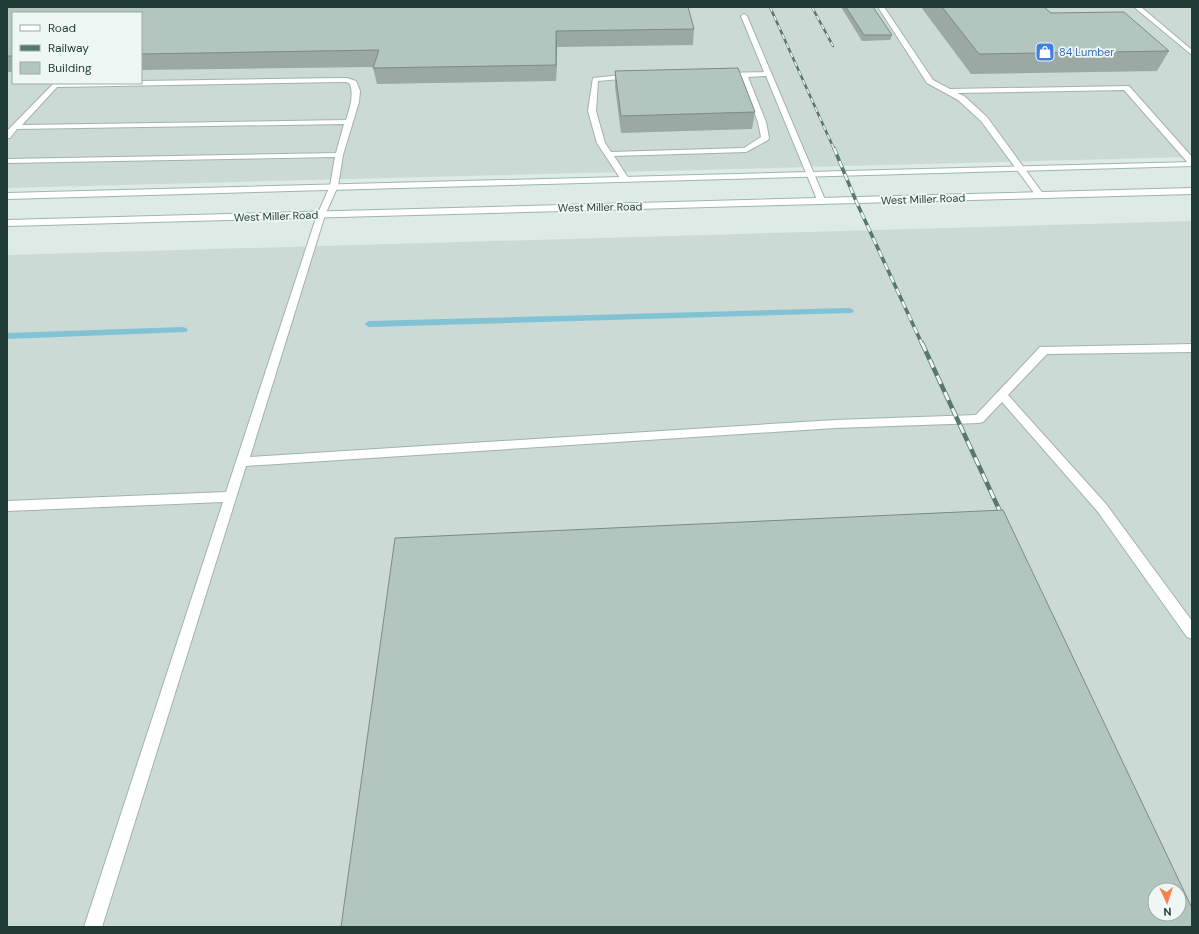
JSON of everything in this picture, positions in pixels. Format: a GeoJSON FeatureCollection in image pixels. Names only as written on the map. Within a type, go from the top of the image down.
{"type":"FeatureCollection","features":[{"type":"Feature","properties":{"kind":"main road"},"geometry":{"type":"LineString","coordinates":[[880,7],[930,81],[961,98],[984,119],[1040,195]]}},
{"type":"Feature","properties":{"kind":"main road"},"geometry":{"type":"LineString","coordinates":[[1137,7],[1192,53]]}},
{"type":"Feature","properties":{"kind":"main road"},"geometry":{"type":"LineString","coordinates":[[744,16],[822,202]]}},
{"type":"Feature","properties":{"kind":"main road"},"geometry":{"type":"LineString","coordinates":[[609,154],[746,150],[764,138],[762,122],[744,74]]}},
{"type":"Feature","properties":{"kind":"main road"},"geometry":{"type":"LineString","coordinates":[[713,75],[768,74]]}},
{"type":"Feature","properties":{"kind":"main road"},"geometry":{"type":"LineString","coordinates":[[625,179],[601,143],[592,111],[595,79],[636,76]]}},
{"type":"Feature","properties":{"kind":"main road"},"geometry":{"type":"LineString","coordinates":[[93,927],[321,214],[334,186],[339,155],[355,102],[356,91],[353,83],[347,80],[142,83]]}},
{"type":"Feature","properties":{"kind":"main road"},"geometry":{"type":"LineString","coordinates":[[7,136],[55,85],[109,84]]}},
{"type":"Feature","properties":{"kind":"main road"},"geometry":{"type":"LineString","coordinates":[[948,91],[1126,88],[1192,163]]}},
{"type":"Feature","properties":{"kind":"main road"},"geometry":{"type":"LineString","coordinates":[[15,127],[348,122]]}},
{"type":"Feature","properties":{"kind":"main road"},"geometry":{"type":"LineString","coordinates":[[7,161],[339,155]]}},
{"type":"Feature","properties":{"kind":"main road"},"geometry":{"type":"LineString","coordinates":[[7,196],[1192,163]]}},
{"type":"Feature","properties":{"kind":"main road","name":"West Miller Road"},"geometry":{"type":"LineString","coordinates":[[7,223],[1192,191]]}},
{"type":"Feature","properties":{"kind":"main road"},"geometry":{"type":"LineString","coordinates":[[242,462],[835,424],[979,419],[1044,350],[1192,348]]}},
{"type":"Feature","properties":{"kind":"main road"},"geometry":{"type":"LineString","coordinates":[[1002,395],[1102,508],[1192,632]]}},
{"type":"Feature","properties":{"kind":"main road"},"geometry":{"type":"LineString","coordinates":[[7,506],[231,497]]}},
{"type":"Feature","properties":{"kind":"shaded area"},"geometry":{"type":"Polygon","coordinates":[[[7,7],[1192,7],[1192,157],[7,188],[7,7]]]}},
{"type":"Feature","properties":{"kind":"shaded area"},"geometry":{"type":"Polygon","coordinates":[[[1192,221],[1192,927],[7,927],[7,255],[1192,221]]]}},
{"type":"Feature","properties":{"kind":"building"},"geometry":{"type":"Polygon","coordinates":[[[7,7],[688,7],[694,29],[556,31],[556,65],[373,68],[379,50],[142,54],[142,12],[12,12],[12,56],[7,56],[7,7]]]}},
{"type":"Feature","properties":{"kind":"building"},"geometry":{"type":"Polygon","coordinates":[[[846,7],[873,7],[892,35],[864,35],[846,7]]]}},
{"type":"Feature","properties":{"kind":"building"},"geometry":{"type":"Polygon","coordinates":[[[942,7],[1044,7],[1051,13],[1124,12],[1169,51],[979,54],[942,7]]]}},
{"type":"Feature","properties":{"kind":"building"},"geometry":{"type":"Polygon","coordinates":[[[738,68],[755,112],[621,116],[615,71],[738,68]]]}},
{"type":"Feature","properties":{"kind":"building"},"geometry":{"type":"Polygon","coordinates":[[[1003,510],[1180,882],[1147,882],[1147,922],[1187,922],[1187,897],[1192,908],[1192,927],[341,927],[395,538],[1003,510]]]}},
{"type":"Feature","properties":{"kind":"waterway"},"geometry":{"type":"LineString","coordinates":[[369,324],[849,311]]}},
{"type":"Feature","properties":{"kind":"waterway"},"geometry":{"type":"LineString","coordinates":[[7,336],[183,330]]}},
{"type":"Feature","properties":{"kind":"railway"},"geometry":{"type":"LineString","coordinates":[[770,7],[834,149]]}},
{"type":"Feature","properties":{"kind":"railway"},"geometry":{"type":"LineString","coordinates":[[812,7],[833,46]]}},
{"type":"Feature","properties":{"kind":"railway"},"geometry":{"type":"LineString","coordinates":[[834,148],[856,201],[922,344]]}},
{"type":"Feature","properties":{"kind":"railway"},"geometry":{"type":"LineString","coordinates":[[922,343],[1004,520]]}},
{"type":"Feature","properties":{"kind":"place","name":"84 Lumber"},"geometry":{"type":"Point","coordinates":[1045,52]}}]}
